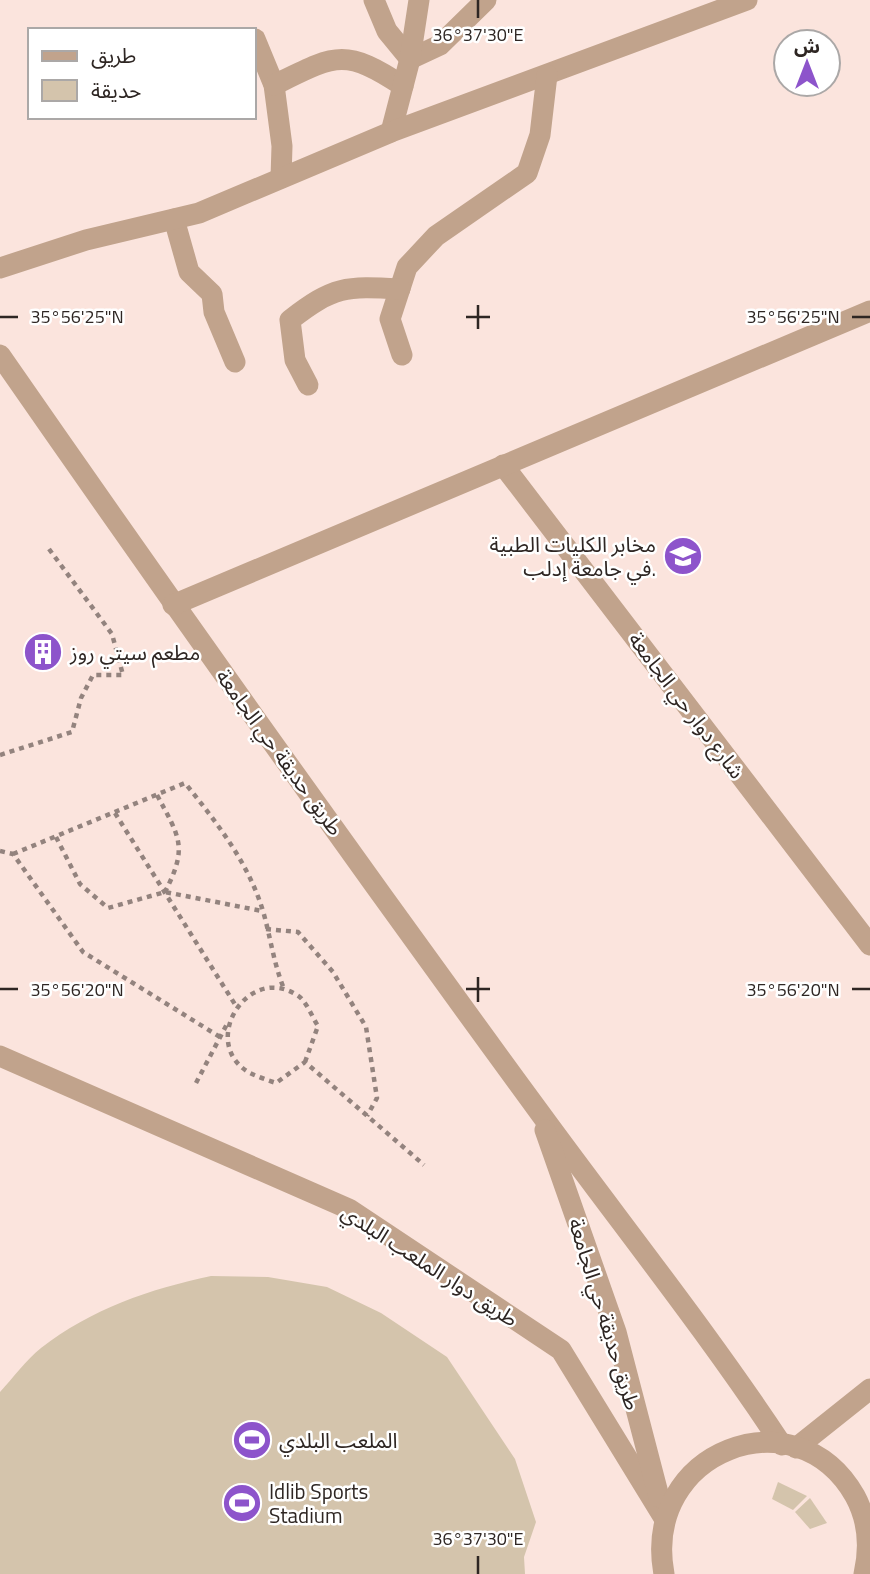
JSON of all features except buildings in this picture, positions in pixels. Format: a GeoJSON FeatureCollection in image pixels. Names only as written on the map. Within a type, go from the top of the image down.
{"type":"FeatureCollection","features":[{"type":"Feature","properties":{"kind":"street"},"geometry":{"type":"LineString","coordinates":[[374,0],[390,37],[410,59]]}},
{"type":"Feature","properties":{"kind":"street"},"geometry":{"type":"LineString","coordinates":[[391,132],[410,59],[419,0]]}},
{"type":"Feature","properties":{"kind":"street"},"geometry":{"type":"LineString","coordinates":[[410,59],[440,45],[486,0]]}},
{"type":"Feature","properties":{"kind":"street"},"geometry":{"type":"LineString","coordinates":[[0,268],[86,240],[199,213],[391,132],[747,0]]}},
{"type":"Feature","properties":{"kind":"street"},"geometry":{"type":"LineString","coordinates":[[256,41],[274,85],[282,146],[281,178]]}},
{"type":"Feature","properties":{"kind":"street"},"geometry":{"type":"LineString","coordinates":[[274,85],[320,62],[345,59],[370,64],[403,86]]}},
{"type":"Feature","properties":{"kind":"street"},"geometry":{"type":"LineString","coordinates":[[401,355],[390,318],[407,267],[436,236],[527,173],[540,135],[547,75]]}},
{"type":"Feature","properties":{"kind":"street"},"geometry":{"type":"LineString","coordinates":[[174,219],[189,272],[212,294],[214,312],[235,362]]}},
{"type":"Feature","properties":{"kind":"street"},"geometry":{"type":"LineString","coordinates":[[308,385],[295,360],[290,320],[324,294],[362,287],[400,289]]}},
{"type":"Feature","properties":{"kind":"street"},"geometry":{"type":"LineString","coordinates":[[173,605],[870,311]]}},
{"type":"Feature","properties":{"kind":"street","name":"طريق حديقة حي الجامعة"},"geometry":{"type":"LineString","coordinates":[[0,355],[173,605],[539,1112],[789,1446]]}},
{"type":"Feature","properties":{"kind":"street","name":"شارع دوار حي الجامعة"},"geometry":{"type":"LineString","coordinates":[[503,465],[870,945]]}},
{"type":"Feature","properties":{"kind":"street","name":"طريق دوار الملعب البلدي"},"geometry":{"type":"LineString","coordinates":[[0,1056],[349,1209],[561,1350],[664,1518]]}},
{"type":"Feature","properties":{"kind":"street","name":"طريق حديقة حي الجامعة"},"geometry":{"type":"LineString","coordinates":[[539,1112],[616,1332],[664,1518]]}},
{"type":"Feature","properties":{"kind":"street"},"geometry":{"type":"LineString","coordinates":[[789,1446],[870,1389]]}},
{"type":"Feature","properties":{"kind":"street"},"geometry":{"type":"LineString","coordinates":[[664,1574],[660,1556],[664,1518],[681,1484],[708,1459],[744,1445],[789,1446],[827,1464],[860,1494],[868,1545],[864,1574]]}},
{"type":"Feature","properties":{"kind":"path"},"geometry":{"type":"LineString","coordinates":[[0,755],[72,732],[81,698],[93,675],[123,675],[112,634],[49,549]]}},
{"type":"Feature","properties":{"kind":"path"},"geometry":{"type":"LineString","coordinates":[[0,851],[13,854],[185,783],[232,841],[262,911],[272,958],[284,989]]}},
{"type":"Feature","properties":{"kind":"path"},"geometry":{"type":"LineString","coordinates":[[157,795],[179,837],[178,866],[164,892]]}},
{"type":"Feature","properties":{"kind":"path"},"geometry":{"type":"LineString","coordinates":[[115,813],[236,1006]]}},
{"type":"Feature","properties":{"kind":"path"},"geometry":{"type":"LineString","coordinates":[[55,837],[80,884],[108,908],[164,892],[262,911]]}},
{"type":"Feature","properties":{"kind":"path"},"geometry":{"type":"LineString","coordinates":[[13,854],[83,952],[220,1037]]}},
{"type":"Feature","properties":{"kind":"path"},"geometry":{"type":"LineString","coordinates":[[266,929],[298,932],[333,972],[366,1027],[377,1098],[367,1116]]}},
{"type":"Feature","properties":{"kind":"path"},"geometry":{"type":"LineString","coordinates":[[196,1083],[236,1006],[257,990],[284,989],[299,996],[318,1026],[305,1062],[276,1083],[248,1072],[237,1061],[229,1042],[228,1023]]}},
{"type":"Feature","properties":{"kind":"path"},"geometry":{"type":"LineString","coordinates":[[305,1062],[424,1164]]}},
{"type":"Feature","properties":{"kind":"green space","name":"الملعب البلدي"},"geometry":{"type":"Polygon","coordinates":[[[211,1276],[268,1277],[327,1287],[381,1313],[447,1357],[515,1459],[536,1522],[524,1557],[525,1574],[0,1574],[0,1392],[35,1353],[80,1322],[144,1294],[211,1276]]]}},
{"type":"Feature","properties":{"kind":"green space"},"geometry":{"type":"Polygon","coordinates":[[[778,1482],[807,1496],[793,1510],[772,1499],[778,1482]]]}},
{"type":"Feature","properties":{"kind":"green space"},"geometry":{"type":"Polygon","coordinates":[[[810,1498],[827,1523],[810,1529],[795,1512],[810,1498]]]}},
{"type":"Feature","properties":{"kind":"place","name":"مخابر الكليات الطبية في جامعة إدلب."},"geometry":{"type":"Point","coordinates":[683,556]}},
{"type":"Feature","properties":{"kind":"place","name":"مطعم سيتي روز"},"geometry":{"type":"Point","coordinates":[43,652]}},
{"type":"Feature","properties":{"kind":"place","name":"الملعب البلدي"},"geometry":{"type":"Point","coordinates":[252,1440]}},
{"type":"Feature","properties":{"kind":"place","name":"Idlib Sports Stadium"},"geometry":{"type":"Point","coordinates":[242,1503]}}]}
